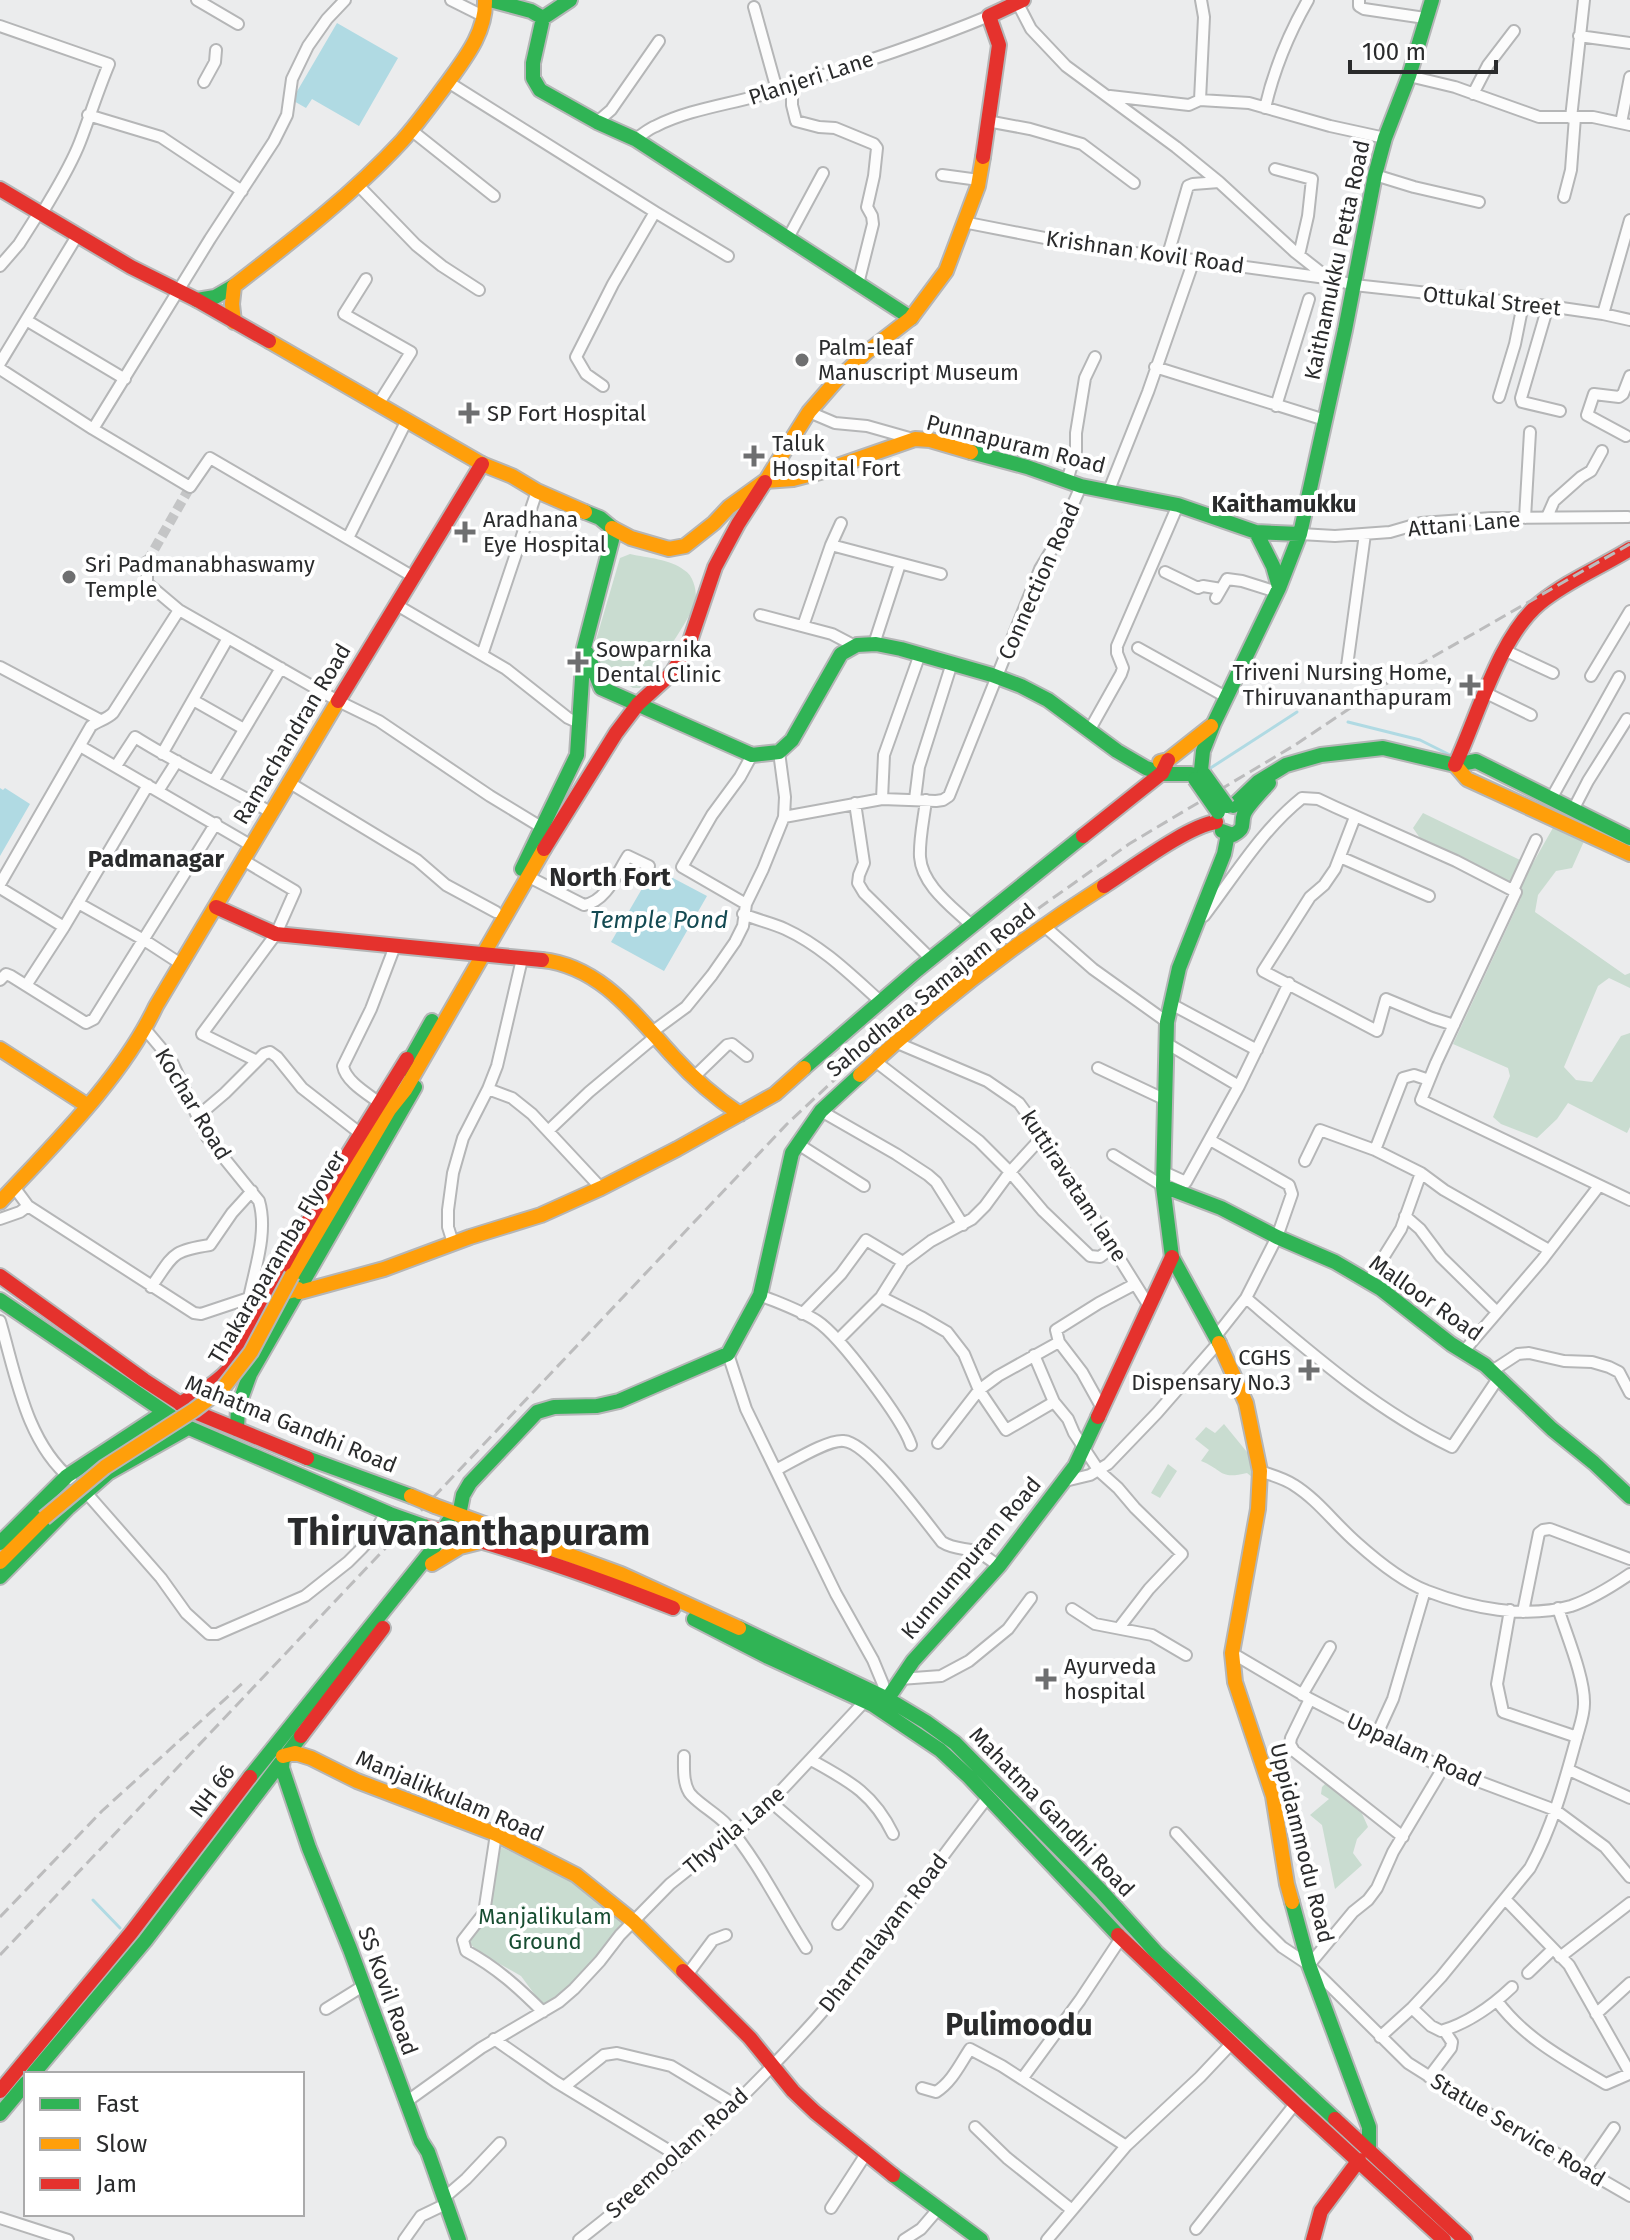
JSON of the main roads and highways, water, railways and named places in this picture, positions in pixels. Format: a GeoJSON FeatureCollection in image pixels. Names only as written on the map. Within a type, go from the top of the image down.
{"type":"FeatureCollection","features":[{"type":"Feature","properties":{"kind":"main road"},"geometry":{"type":"LineString","coordinates":[[197,300],[215,297],[234,286],[357,184],[411,130],[471,48],[485,17],[488,0],[531,11],[543,18]]}},
{"type":"Feature","properties":{"kind":"main road"},"geometry":{"type":"LineString","coordinates":[[570,0],[543,18],[533,63],[533,78],[540,90],[635,139],[911,318]]}},
{"type":"Feature","properties":{"kind":"main road","name":"Kaithamukku Petta Road"},"geometry":{"type":"LineString","coordinates":[[1196,773],[1214,723],[1278,590],[1300,534],[1375,175],[1432,0]]}},
{"type":"Feature","properties":{"kind":"main road"},"geometry":{"type":"LineString","coordinates":[[180,1404],[217,1381],[229,1369],[331,1183],[361,1134],[405,1090],[427,1040],[476,955],[616,733],[638,704],[672,673],[688,647],[715,567],[738,524],[809,412],[867,352],[911,318],[946,271],[979,180],[999,45],[989,16],[1019,1]]}},
{"type":"Feature","properties":{"kind":"main road"},"geometry":{"type":"LineString","coordinates":[[0,189],[131,267],[197,300],[482,464],[600,518],[631,538],[669,549],[685,546],[729,507],[765,481]]}},
{"type":"Feature","properties":{"kind":"main road"},"geometry":{"type":"LineString","coordinates":[[234,286],[234,322]]}},
{"type":"Feature","properties":{"kind":"main road","name":"Punnapuram Road"},"geometry":{"type":"LineString","coordinates":[[765,481],[793,479],[915,439],[930,440],[1027,467],[1074,484],[1178,505],[1256,532],[1300,534]]}},
{"type":"Feature","properties":{"kind":"main road","name":"Ramachandran Road"},"geometry":{"type":"LineString","coordinates":[[0,1202],[88,1106],[145,1029],[395,604],[482,464]]}},
{"type":"Feature","properties":{"kind":"main road"},"geometry":{"type":"LineString","coordinates":[[476,955],[496,912],[529,857],[577,755],[584,648],[612,540],[612,528]]}},
{"type":"Feature","properties":{"kind":"main road"},"geometry":{"type":"LineString","coordinates":[[1256,532],[1273,566],[1278,590]]}},
{"type":"Feature","properties":{"kind":"main road"},"geometry":{"type":"LineString","coordinates":[[1457,761],[1506,651],[1516,632],[1538,604],[1630,549]]}},
{"type":"Feature","properties":{"kind":"main road"},"geometry":{"type":"LineString","coordinates":[[584,648],[601,688],[752,755],[779,752],[792,740],[841,654],[853,645],[874,644],[952,663],[1027,688],[1051,701],[1142,766],[1165,766],[1196,773]]}},
{"type":"Feature","properties":{"kind":"main road"},"geometry":{"type":"LineString","coordinates":[[295,1282],[300,1292],[384,1269],[541,1215],[601,1188],[775,1094],[931,959],[1214,723]]}},
{"type":"Feature","properties":{"kind":"main road"},"geometry":{"type":"LineString","coordinates":[[1194,740],[1191,752],[1196,773],[1228,812]]}},
{"type":"Feature","properties":{"kind":"main road"},"geometry":{"type":"LineString","coordinates":[[1232,834],[1220,830],[1228,812],[1261,791],[1286,765],[1321,755],[1383,748],[1457,761],[1476,761],[1630,838]]}},
{"type":"Feature","properties":{"kind":"main road"},"geometry":{"type":"LineString","coordinates":[[1457,761],[1467,779],[1630,854]]}},
{"type":"Feature","properties":{"kind":"main road","name":"Uppidammodu Road"},"geometry":{"type":"LineString","coordinates":[[1228,812],[1245,823],[1232,834],[1193,930],[1179,968],[1167,1022],[1164,1179],[1172,1257],[1217,1339],[1246,1403],[1260,1471],[1258,1509],[1232,1653],[1235,1682],[1273,1796],[1287,1884],[1309,1965],[1369,2127],[1364,2155]]}},
{"type":"Feature","properties":{"kind":"main road","name":"Sahodhara Samajam Road"},"geometry":{"type":"LineString","coordinates":[[728,1354],[760,1295],[792,1153],[821,1111],[895,1042],[1043,925],[1185,834],[1228,812]]}},
{"type":"Feature","properties":{"kind":"main road"},"geometry":{"type":"LineString","coordinates":[[216,907],[276,934],[559,962],[610,989],[722,1103],[740,1114]]}},
{"type":"Feature","properties":{"kind":"main road"},"geometry":{"type":"LineString","coordinates":[[237,1429],[238,1407],[250,1374],[266,1348],[295,1282],[413,1093],[427,1040]]}},
{"type":"Feature","properties":{"kind":"main road"},"geometry":{"type":"LineString","coordinates":[[0,1049],[88,1106]]}},
{"type":"Feature","properties":{"kind":"main road","name":"Thakaraparamba Flyover"},"geometry":{"type":"LineString","coordinates":[[0,1562],[80,1485],[113,1460],[212,1397],[233,1377],[295,1282],[385,1107]]}},
{"type":"Feature","properties":{"kind":"main road","name":"Malloor Road"},"geometry":{"type":"LineString","coordinates":[[1164,1179],[1277,1237],[1335,1262],[1381,1289],[1451,1344],[1496,1374],[1552,1429],[1630,1497]]}},
{"type":"Feature","properties":{"kind":"main road","name":"Kunnumpuram Road"},"geometry":{"type":"LineString","coordinates":[[883,1704],[913,1661],[999,1566],[1065,1481],[1084,1449],[1172,1257]]}},
{"type":"Feature","properties":{"kind":"main road","name":"Mahatma Gandhi Road"},"geometry":{"type":"LineString","coordinates":[[0,1276],[180,1404],[332,1468],[411,1496],[619,1580],[926,1722],[955,1743],[1101,1891],[1156,1952],[1364,2155],[1444,2240]]}},
{"type":"Feature","properties":{"kind":"main road"},"geometry":{"type":"LineString","coordinates":[[266,1298],[295,1282]]}},
{"type":"Feature","properties":{"kind":"main road","name":"Mahatma Gandhi Road"},"geometry":{"type":"LineString","coordinates":[[0,1300],[188,1428],[424,1526],[619,1580],[768,1657],[865,1701],[883,1704],[940,1750],[1121,1938],[1295,2104],[1364,2155],[1465,2240]]}},
{"type":"Feature","properties":{"kind":"main road","name":"NH 66"},"geometry":{"type":"LineString","coordinates":[[0,2091],[444,1549],[448,1531],[470,1483],[537,1412],[554,1407],[597,1406],[619,1401],[728,1354]]}},
{"type":"Feature","properties":{"kind":"main road"},"geometry":{"type":"LineString","coordinates":[[0,1543],[67,1476],[163,1413]]}},
{"type":"Feature","properties":{"kind":"main road"},"geometry":{"type":"LineString","coordinates":[[0,1577],[108,1473],[188,1428]]}},
{"type":"Feature","properties":{"kind":"main road","name":"NH 66"},"geometry":{"type":"LineString","coordinates":[[35,2072],[187,1887],[278,1752],[448,1531]]}},
{"type":"Feature","properties":{"kind":"main road"},"geometry":{"type":"LineString","coordinates":[[432,1564],[460,1547],[486,1541]]}},
{"type":"Feature","properties":{"kind":"main road","name":"Manjalikkulam Road"},"geometry":{"type":"LineString","coordinates":[[278,1752],[311,1758],[357,1781],[496,1834],[576,1875],[633,1921],[772,2063],[793,2091],[815,2112],[981,2240]]}},
{"type":"Feature","properties":{"kind":"main road","name":"SS Kovil Road"},"geometry":{"type":"LineString","coordinates":[[278,1752],[297,1816],[428,2152],[459,2240]]}},
{"type":"Feature","properties":{"kind":"main road"},"geometry":{"type":"LineString","coordinates":[[82,1992],[94,2003]]}},
{"type":"Feature","properties":{"kind":"main road"},"geometry":{"type":"LineString","coordinates":[[0,2114],[24,2085]]}},
{"type":"Feature","properties":{"kind":"main road"},"geometry":{"type":"LineString","coordinates":[[1313,2240],[1321,2211],[1364,2155]]}},
{"type":"Feature","properties":{"kind":"water"},"geometry":{"type":"Polygon","coordinates":[[[337,23],[398,58],[359,126],[312,99],[306,108],[292,100],[337,23]]]}},
{"type":"Feature","properties":{"kind":"water"},"geometry":{"type":"Polygon","coordinates":[[[0,788],[30,804],[0,856],[0,788]]]}},
{"type":"Feature","properties":{"kind":"water","name":"Temple Pond"},"geometry":{"type":"Polygon","coordinates":[[[654,868],[707,896],[664,971],[611,942],[654,868]]]}},
{"type":"Feature","properties":{"kind":"waterway"},"geometry":{"type":"LineString","coordinates":[[1209,769],[1297,712]]}},
{"type":"Feature","properties":{"kind":"waterway"},"geometry":{"type":"LineString","coordinates":[[1348,722],[1420,740],[1450,755]]}},
{"type":"Feature","properties":{"kind":"waterway"},"geometry":{"type":"LineString","coordinates":[[93,1900],[120,1928]]}},
{"type":"Feature","properties":{"kind":"tunnel"},"geometry":{"type":"LineString","coordinates":[[147,562],[190,487]]}},
{"type":"Feature","properties":{"kind":"railway"},"geometry":{"type":"LineString","coordinates":[[0,1955],[787,1124],[923,997],[987,945],[1129,844],[1295,745],[1389,682],[1630,544]]}},
{"type":"Feature","properties":{"kind":"railway"},"geometry":{"type":"LineString","coordinates":[[0,1917],[102,1811],[245,1681]]}},
{"type":"Feature","properties":{"kind":"place","name":"Palm-leaf Manuscript Museum"},"geometry":{"type":"Point","coordinates":[802,360]}},
{"type":"Feature","properties":{"kind":"place","name":"SP Fort Hospital"},"geometry":{"type":"Point","coordinates":[469,413]}},
{"type":"Feature","properties":{"kind":"place","name":"Taluk Hospital Fort"},"geometry":{"type":"Point","coordinates":[754,456]}},
{"type":"Feature","properties":{"kind":"place","name":"Aradhana Eye Hospital"},"geometry":{"type":"Point","coordinates":[465,532]}},
{"type":"Feature","properties":{"kind":"place","name":"Sri Padmanabhaswamy Temple"},"geometry":{"type":"Point","coordinates":[69,577]}},
{"type":"Feature","properties":{"kind":"place","name":"Sowparnika Dental Clinic"},"geometry":{"type":"Point","coordinates":[578,662]}},
{"type":"Feature","properties":{"kind":"place","name":"Triveni Nursing Home, Thiruvananthapuram"},"geometry":{"type":"Point","coordinates":[1470,685]}},
{"type":"Feature","properties":{"kind":"place","name":"CGHS Dispensary No.3"},"geometry":{"type":"Point","coordinates":[1309,1370]}},
{"type":"Feature","properties":{"kind":"place","name":"Ayurveda hospital"},"geometry":{"type":"Point","coordinates":[1046,1679]}},
{"type":"Feature","properties":{"kind":"district","name":"Kaithamukku"},"geometry":{"type":"Point","coordinates":[1284,504]}},
{"type":"Feature","properties":{"kind":"district","name":"Padmanagar"},"geometry":{"type":"Point","coordinates":[156,859]}},
{"type":"Feature","properties":{"kind":"district","name":"North Fort"},"geometry":{"type":"Point","coordinates":[610,877]}},
{"type":"Feature","properties":{"kind":"district","name":"Thiruvananthapuram"},"geometry":{"type":"Point","coordinates":[469,1532]}},
{"type":"Feature","properties":{"kind":"district","name":"Pulimoodu"},"geometry":{"type":"Point","coordinates":[1019,2025]}},
{"type":"Feature","properties":{"kind":"park label","name":"Manjalikulam Ground"},"geometry":{"type":"Point","coordinates":[545,1928]}}]}
